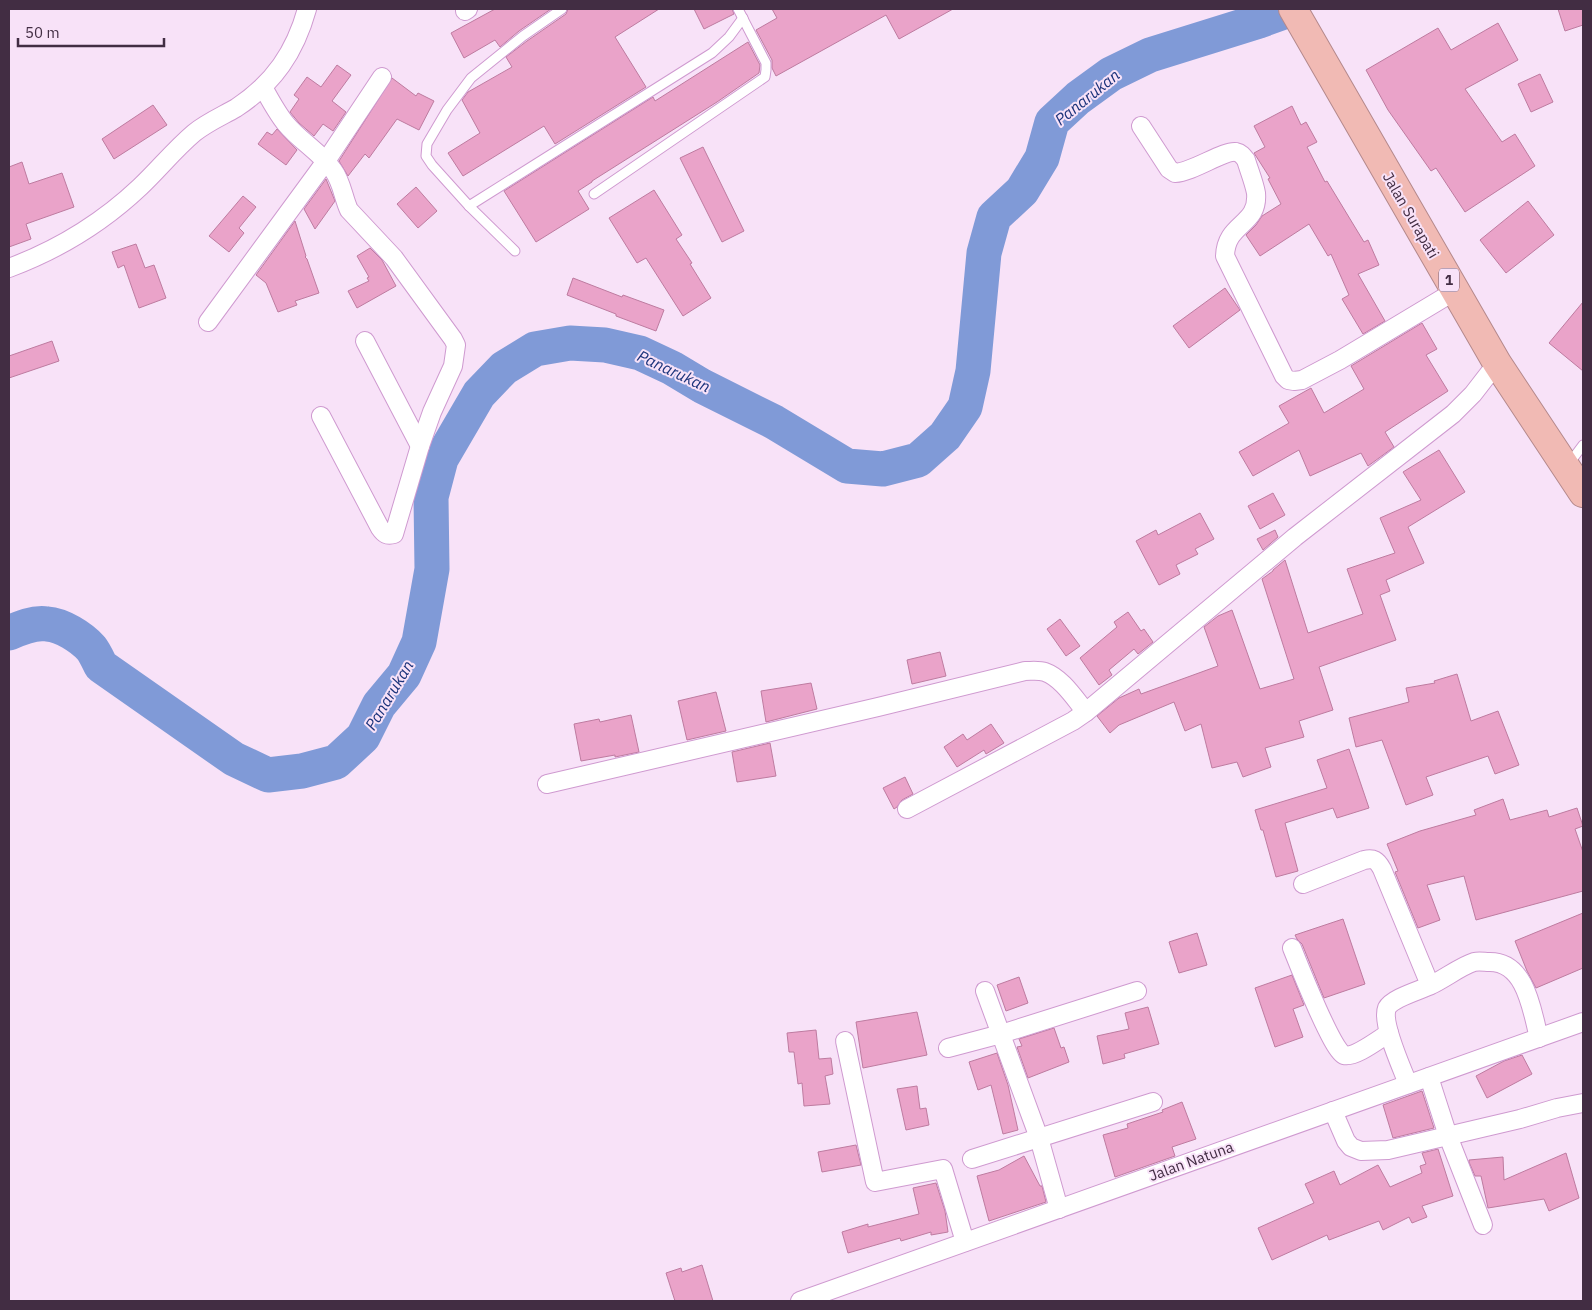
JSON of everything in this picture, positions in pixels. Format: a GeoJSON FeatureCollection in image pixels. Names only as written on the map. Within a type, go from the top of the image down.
{"type":"FeatureCollection","features":[{"type":"Feature","properties":{"kind":"highway","name":"Jalan Surapati"},"geometry":{"type":"LineString","coordinates":[[1293,9],[1497,363],[1583,493]]}},
{"type":"Feature","properties":{"kind":"street"},"geometry":{"type":"LineString","coordinates":[[9,268],[86,231],[116,209],[141,186],[175,149],[196,131],[256,94],[280,68],[301,29],[307,9]]}},
{"type":"Feature","properties":{"kind":"street"},"geometry":{"type":"LineString","coordinates":[[208,322],[326,161],[382,77]]}},
{"type":"Feature","properties":{"kind":"street"},"geometry":{"type":"LineString","coordinates":[[263,87],[286,124],[326,161],[338,178],[344,201],[349,210],[394,258],[456,345],[453,366],[432,412],[420,446],[394,534],[389,536],[384,534],[321,416]]}},
{"type":"Feature","properties":{"kind":"street"},"geometry":{"type":"LineString","coordinates":[[1141,126],[1170,169],[1175,173],[1188,171],[1229,153],[1236,152],[1246,160],[1256,193],[1253,212],[1251,217],[1234,230],[1228,239],[1225,246],[1225,256],[1284,376],[1288,380],[1302,380],[1340,360],[1455,291]]}},
{"type":"Feature","properties":{"kind":"street"},"geometry":{"type":"LineString","coordinates":[[365,341],[420,446]]}},
{"type":"Feature","properties":{"kind":"street"},"geometry":{"type":"LineString","coordinates":[[907,809],[1073,721],[1086,712],[1295,537],[1453,414],[1473,394],[1497,363]]}},
{"type":"Feature","properties":{"kind":"street"},"geometry":{"type":"LineString","coordinates":[[548,784],[1025,671],[1037,670],[1052,676],[1086,712]]}},
{"type":"Feature","properties":{"kind":"street"},"geometry":{"type":"LineString","coordinates":[[1303,884],[1364,860],[1372,859],[1378,861],[1430,985]]}},
{"type":"Feature","properties":{"kind":"street"},"geometry":{"type":"LineString","coordinates":[[1292,948],[1319,1012],[1341,1054],[1351,1054],[1389,1033]]}},
{"type":"Feature","properties":{"kind":"street"},"geometry":{"type":"LineString","coordinates":[[1408,1084],[1389,1033],[1386,1018],[1387,1008],[1393,1002],[1475,962],[1494,962],[1508,967],[1519,977],[1527,992],[1539,1038]]}},
{"type":"Feature","properties":{"kind":"street"},"geometry":{"type":"LineString","coordinates":[[985,991],[1039,1138],[1059,1209]]}},
{"type":"Feature","properties":{"kind":"street"},"geometry":{"type":"LineString","coordinates":[[948,1048],[1001,1034],[1137,991]]}},
{"type":"Feature","properties":{"kind":"street","name":"Jalan Natuna"},"geometry":{"type":"LineString","coordinates":[[800,1301],[1583,1022]]}},
{"type":"Feature","properties":{"kind":"street"},"geometry":{"type":"LineString","coordinates":[[845,1041],[875,1182],[943,1169],[965,1242]]}},
{"type":"Feature","properties":{"kind":"street"},"geometry":{"type":"LineString","coordinates":[[1429,1077],[1448,1136],[1483,1225]]}},
{"type":"Feature","properties":{"kind":"street"},"geometry":{"type":"LineString","coordinates":[[972,1159],[1153,1102]]}},
{"type":"Feature","properties":{"kind":"street"},"geometry":{"type":"LineString","coordinates":[[1333,1111],[1346,1141],[1351,1147],[1361,1152],[1388,1150],[1520,1120],[1557,1108],[1583,1103]]}},
{"type":"Feature","properties":{"kind":"lane"},"geometry":{"type":"LineString","coordinates":[[514,251],[432,166],[426,156],[427,144],[447,110],[471,78],[523,36],[562,9]]}},
{"type":"Feature","properties":{"kind":"lane"},"geometry":{"type":"LineString","coordinates":[[594,194],[764,77],[766,63],[738,9]]}},
{"type":"Feature","properties":{"kind":"lane"},"geometry":{"type":"LineString","coordinates":[[469,206],[712,53],[743,18]]}},
{"type":"Feature","properties":{"kind":"lane"},"geometry":{"type":"LineString","coordinates":[[1566,467],[1583,445]]}},
{"type":"Feature","properties":{"kind":"building"},"geometry":{"type":"Polygon","coordinates":[[[495,9],[551,9],[500,47],[495,40],[464,58],[451,33],[495,9]]]}},
{"type":"Feature","properties":{"kind":"building"},"geometry":{"type":"Polygon","coordinates":[[[568,9],[659,9],[615,37],[646,87],[555,144],[544,126],[463,176],[448,153],[480,133],[462,100],[468,92],[512,67],[506,57],[566,14],[568,9]]]}},
{"type":"Feature","properties":{"kind":"building"},"geometry":{"type":"Polygon","coordinates":[[[694,9],[732,9],[734,14],[704,29],[694,9]]]}},
{"type":"Feature","properties":{"kind":"building"},"geometry":{"type":"Polygon","coordinates":[[[772,9],[953,9],[899,39],[886,15],[776,76],[772,68],[772,60],[756,30],[777,18],[772,9]]]}},
{"type":"Feature","properties":{"kind":"building"},"geometry":{"type":"Polygon","coordinates":[[[1558,9],[1583,9],[1583,25],[1565,31],[1558,9]]]}},
{"type":"Feature","properties":{"kind":"building"},"geometry":{"type":"Polygon","coordinates":[[[1498,23],[1518,60],[1465,89],[1502,142],[1515,134],[1535,166],[1465,212],[1436,168],[1431,171],[1388,110],[1366,70],[1438,28],[1451,50],[1498,23]]]}},
{"type":"Feature","properties":{"kind":"building"},"geometry":{"type":"Polygon","coordinates":[[[748,42],[760,65],[759,73],[578,191],[589,209],[536,242],[504,191],[653,97],[655,101],[748,42]]]}},
{"type":"Feature","properties":{"kind":"building"},"geometry":{"type":"Polygon","coordinates":[[[337,65],[351,75],[332,101],[346,112],[333,131],[323,124],[314,136],[290,112],[299,99],[294,95],[307,77],[321,87],[337,65]]]}},
{"type":"Feature","properties":{"kind":"building"},"geometry":{"type":"Polygon","coordinates":[[[1540,74],[1553,102],[1531,112],[1518,84],[1540,74]]]}},
{"type":"Feature","properties":{"kind":"building"},"geometry":{"type":"Polygon","coordinates":[[[392,78],[416,96],[418,93],[434,101],[419,130],[397,119],[369,158],[365,154],[348,176],[339,161],[392,78]]]}},
{"type":"Feature","properties":{"kind":"building"},"geometry":{"type":"Polygon","coordinates":[[[153,105],[167,125],[114,159],[102,139],[153,105]]]}},
{"type":"Feature","properties":{"kind":"building"},"geometry":{"type":"Polygon","coordinates":[[[1292,106],[1301,125],[1306,122],[1317,142],[1307,147],[1325,182],[1327,181],[1364,242],[1368,240],[1379,265],[1358,274],[1385,321],[1363,334],[1342,299],[1349,295],[1331,254],[1328,256],[1309,224],[1260,256],[1246,235],[1262,216],[1281,204],[1268,179],[1270,178],[1254,153],[1265,147],[1254,126],[1292,106]]]}},
{"type":"Feature","properties":{"kind":"building"},"geometry":{"type":"Polygon","coordinates":[[[277,129],[297,150],[286,165],[258,144],[267,132],[272,135],[277,129]]]}},
{"type":"Feature","properties":{"kind":"building"},"geometry":{"type":"Polygon","coordinates":[[[703,147],[744,231],[722,242],[680,158],[703,147]]]}},
{"type":"Feature","properties":{"kind":"building"},"geometry":{"type":"Polygon","coordinates":[[[22,162],[29,184],[62,173],[74,207],[26,224],[31,239],[9,247],[9,167],[22,162]]]}},
{"type":"Feature","properties":{"kind":"building"},"geometry":{"type":"Polygon","coordinates":[[[326,179],[335,201],[315,229],[304,209],[326,179]]]}},
{"type":"Feature","properties":{"kind":"building"},"geometry":{"type":"Polygon","coordinates":[[[416,187],[437,211],[418,228],[397,204],[416,187]]]}},
{"type":"Feature","properties":{"kind":"building"},"geometry":{"type":"Polygon","coordinates":[[[654,190],[682,235],[676,239],[692,263],[690,264],[711,298],[683,316],[646,258],[637,263],[609,218],[654,190]]]}},
{"type":"Feature","properties":{"kind":"building"},"geometry":{"type":"Polygon","coordinates":[[[243,196],[256,207],[239,228],[244,233],[229,252],[209,236],[243,196]]]}},
{"type":"Feature","properties":{"kind":"building"},"geometry":{"type":"Polygon","coordinates":[[[1528,201],[1554,235],[1506,273],[1480,240],[1528,201]]]}},
{"type":"Feature","properties":{"kind":"building"},"geometry":{"type":"Polygon","coordinates":[[[295,221],[305,257],[319,293],[295,301],[297,305],[278,312],[266,283],[256,275],[295,221]]]}},
{"type":"Feature","properties":{"kind":"building"},"geometry":{"type":"Polygon","coordinates":[[[136,244],[145,268],[154,265],[166,298],[139,308],[124,265],[118,268],[112,252],[136,244]]]}},
{"type":"Feature","properties":{"kind":"building"},"geometry":{"type":"Polygon","coordinates":[[[370,248],[382,260],[396,286],[357,308],[348,291],[369,281],[367,278],[369,277],[357,256],[370,248]]]}},
{"type":"Feature","properties":{"kind":"building"},"geometry":{"type":"Polygon","coordinates":[[[573,278],[622,297],[623,295],[664,310],[656,331],[567,295],[573,278]]]}},
{"type":"Feature","properties":{"kind":"building"},"geometry":{"type":"Polygon","coordinates":[[[1225,288],[1240,310],[1189,348],[1173,326],[1225,288]]]}},
{"type":"Feature","properties":{"kind":"building"},"geometry":{"type":"Polygon","coordinates":[[[1583,302],[1583,371],[1549,343],[1583,302]]]}},
{"type":"Feature","properties":{"kind":"building"},"geometry":{"type":"Polygon","coordinates":[[[1422,323],[1437,349],[1426,355],[1448,391],[1385,432],[1394,447],[1368,466],[1361,453],[1310,476],[1299,450],[1253,476],[1239,452],[1289,423],[1279,406],[1311,388],[1324,413],[1364,389],[1351,366],[1422,323]]]}},
{"type":"Feature","properties":{"kind":"building"},"geometry":{"type":"Polygon","coordinates":[[[52,341],[59,361],[9,378],[9,356],[52,341]]]}},
{"type":"Feature","properties":{"kind":"building"},"geometry":{"type":"Polygon","coordinates":[[[1439,450],[1465,492],[1408,527],[1424,563],[1386,580],[1390,591],[1380,595],[1396,640],[1319,667],[1333,710],[1299,721],[1304,737],[1265,748],[1271,767],[1243,777],[1237,762],[1212,768],[1201,724],[1185,731],[1174,702],[1119,725],[1110,733],[1097,716],[1119,698],[1139,689],[1141,694],[1218,666],[1204,627],[1218,616],[1232,610],[1260,689],[1294,679],[1262,579],[1285,560],[1308,633],[1363,614],[1347,569],[1395,553],[1380,518],[1421,500],[1403,472],[1439,450]]]}},
{"type":"Feature","properties":{"kind":"building"},"geometry":{"type":"Polygon","coordinates":[[[1273,493],[1285,515],[1260,529],[1248,506],[1273,493]]]}},
{"type":"Feature","properties":{"kind":"building"},"geometry":{"type":"Polygon","coordinates":[[[1200,513],[1214,539],[1195,549],[1198,554],[1176,565],[1180,574],[1159,585],[1136,541],[1156,530],[1158,535],[1200,513]]]}},
{"type":"Feature","properties":{"kind":"building"},"geometry":{"type":"Polygon","coordinates":[[[1275,530],[1278,537],[1263,550],[1257,539],[1275,530]]]}},
{"type":"Feature","properties":{"kind":"building"},"geometry":{"type":"Polygon","coordinates":[[[1128,612],[1141,631],[1144,629],[1153,642],[1138,654],[1134,649],[1109,670],[1112,675],[1099,685],[1080,658],[1117,627],[1114,622],[1128,612]]]}},
{"type":"Feature","properties":{"kind":"building"},"geometry":{"type":"Polygon","coordinates":[[[1060,619],[1080,646],[1066,656],[1047,629],[1060,619]]]}},
{"type":"Feature","properties":{"kind":"building"},"geometry":{"type":"Polygon","coordinates":[[[940,652],[946,676],[912,684],[907,660],[940,652]]]}},
{"type":"Feature","properties":{"kind":"building"},"geometry":{"type":"Polygon","coordinates":[[[1457,674],[1471,721],[1498,711],[1519,765],[1495,774],[1488,756],[1426,777],[1433,795],[1406,805],[1382,740],[1356,747],[1349,718],[1409,702],[1406,688],[1435,683],[1434,681],[1457,674]]]}},
{"type":"Feature","properties":{"kind":"building"},"geometry":{"type":"Polygon","coordinates":[[[811,683],[817,709],[766,722],[761,691],[811,683]]]}},
{"type":"Feature","properties":{"kind":"building"},"geometry":{"type":"Polygon","coordinates":[[[716,692],[726,731],[687,740],[678,701],[716,692]]]}},
{"type":"Feature","properties":{"kind":"building"},"geometry":{"type":"Polygon","coordinates":[[[631,715],[639,752],[581,761],[574,724],[599,719],[600,722],[631,715]]]}},
{"type":"Feature","properties":{"kind":"building"},"geometry":{"type":"Polygon","coordinates":[[[991,724],[1004,743],[986,754],[984,750],[957,767],[944,747],[963,734],[967,740],[991,724]]]}},
{"type":"Feature","properties":{"kind":"building"},"geometry":{"type":"Polygon","coordinates":[[[770,743],[776,776],[737,782],[732,752],[770,743]]]}},
{"type":"Feature","properties":{"kind":"building"},"geometry":{"type":"Polygon","coordinates":[[[1349,749],[1369,808],[1337,818],[1333,808],[1285,823],[1298,871],[1276,877],[1263,830],[1261,830],[1255,810],[1327,788],[1317,760],[1349,749]]]}},
{"type":"Feature","properties":{"kind":"building"},"geometry":{"type":"Polygon","coordinates":[[[905,777],[913,794],[902,800],[894,809],[883,788],[905,777]]]}},
{"type":"Feature","properties":{"kind":"building"},"geometry":{"type":"Polygon","coordinates":[[[1503,799],[1510,820],[1547,810],[1549,817],[1577,808],[1583,826],[1575,829],[1583,852],[1583,891],[1476,920],[1464,876],[1427,885],[1440,920],[1418,928],[1395,872],[1398,871],[1387,844],[1420,831],[1476,815],[1474,810],[1503,799]]]}},
{"type":"Feature","properties":{"kind":"building"},"geometry":{"type":"Polygon","coordinates":[[[1583,913],[1583,968],[1536,988],[1515,941],[1583,913]]]}},
{"type":"Feature","properties":{"kind":"building"},"geometry":{"type":"Polygon","coordinates":[[[1343,919],[1365,984],[1324,998],[1302,944],[1295,935],[1343,919]]]}},
{"type":"Feature","properties":{"kind":"building"},"geometry":{"type":"Polygon","coordinates":[[[1197,933],[1207,965],[1179,973],[1169,942],[1197,933]]]}},
{"type":"Feature","properties":{"kind":"building"},"geometry":{"type":"Polygon","coordinates":[[[1292,975],[1304,1005],[1293,1009],[1303,1037],[1275,1047],[1255,988],[1292,975]]]}},
{"type":"Feature","properties":{"kind":"building"},"geometry":{"type":"Polygon","coordinates":[[[1019,977],[1028,1003],[1006,1011],[997,985],[1019,977]]]}},
{"type":"Feature","properties":{"kind":"building"},"geometry":{"type":"Polygon","coordinates":[[[1148,1007],[1159,1044],[1124,1054],[1125,1058],[1103,1064],[1097,1036],[1129,1029],[1125,1013],[1148,1007]]]}},
{"type":"Feature","properties":{"kind":"building"},"geometry":{"type":"Polygon","coordinates":[[[917,1012],[927,1055],[863,1068],[856,1022],[917,1012]]]}},
{"type":"Feature","properties":{"kind":"building"},"geometry":{"type":"Polygon","coordinates":[[[1054,1028],[1061,1048],[1064,1047],[1069,1062],[1028,1078],[1017,1047],[1022,1046],[1019,1039],[1054,1028]]]}},
{"type":"Feature","properties":{"kind":"building"},"geometry":{"type":"Polygon","coordinates":[[[816,1030],[819,1059],[831,1058],[833,1074],[825,1076],[830,1104],[804,1106],[802,1083],[798,1084],[794,1052],[789,1052],[787,1033],[816,1030]]]}},
{"type":"Feature","properties":{"kind":"building"},"geometry":{"type":"Polygon","coordinates":[[[997,1053],[1008,1085],[1018,1130],[1003,1134],[991,1085],[978,1090],[969,1062],[997,1053]]]}},
{"type":"Feature","properties":{"kind":"building"},"geometry":{"type":"Polygon","coordinates":[[[1522,1055],[1532,1074],[1487,1098],[1476,1076],[1504,1061],[1522,1055]]]}},
{"type":"Feature","properties":{"kind":"building"},"geometry":{"type":"Polygon","coordinates":[[[917,1086],[920,1109],[926,1108],[929,1125],[906,1130],[897,1089],[917,1086]]]}},
{"type":"Feature","properties":{"kind":"building"},"geometry":{"type":"Polygon","coordinates":[[[1422,1091],[1434,1128],[1393,1138],[1383,1105],[1422,1091]]]}},
{"type":"Feature","properties":{"kind":"building"},"geometry":{"type":"Polygon","coordinates":[[[1182,1102],[1196,1139],[1172,1147],[1175,1156],[1115,1177],[1103,1135],[1128,1128],[1127,1124],[1163,1112],[1162,1110],[1182,1102]]]}},
{"type":"Feature","properties":{"kind":"building"},"geometry":{"type":"Polygon","coordinates":[[[856,1145],[861,1165],[822,1172],[818,1152],[856,1145]]]}},
{"type":"Feature","properties":{"kind":"building"},"geometry":{"type":"Polygon","coordinates":[[[1438,1149],[1453,1196],[1422,1206],[1427,1217],[1412,1223],[1409,1217],[1383,1230],[1379,1221],[1329,1240],[1327,1235],[1272,1260],[1258,1228],[1314,1203],[1305,1184],[1334,1171],[1340,1185],[1378,1165],[1390,1187],[1422,1173],[1420,1166],[1426,1164],[1422,1153],[1438,1149]]]}},
{"type":"Feature","properties":{"kind":"building"},"geometry":{"type":"Polygon","coordinates":[[[1566,1153],[1579,1198],[1549,1211],[1544,1199],[1488,1208],[1481,1176],[1475,1176],[1469,1162],[1469,1160],[1503,1157],[1504,1180],[1566,1153]]]}},
{"type":"Feature","properties":{"kind":"building"},"geometry":{"type":"Polygon","coordinates":[[[1024,1156],[1040,1186],[1042,1186],[1046,1202],[989,1221],[977,1176],[999,1170],[1024,1156]]]}},
{"type":"Feature","properties":{"kind":"building"},"geometry":{"type":"Polygon","coordinates":[[[936,1183],[945,1211],[948,1232],[931,1235],[931,1232],[901,1241],[900,1238],[848,1253],[842,1232],[868,1224],[868,1227],[919,1214],[913,1188],[936,1183]]]}},
{"type":"Feature","properties":{"kind":"building"},"geometry":{"type":"Polygon","coordinates":[[[702,1265],[713,1301],[675,1301],[666,1273],[681,1268],[682,1272],[702,1265]]]}},
{"type":"Feature","properties":{"kind":"waterway","name":"Panarukan"},"geometry":{"type":"LineString","coordinates":[[9,633],[37,624],[53,625],[71,632],[91,648],[101,666],[234,759],[268,775],[302,771],[336,762],[363,737],[379,705],[404,675],[419,642],[432,569],[431,497],[441,459],[479,394],[504,368],[535,349],[570,343],[605,345],[640,353],[672,368],[702,386],[774,422],[847,466],[883,469],[918,460],[945,436],[965,407],[973,371],[984,253],[994,217],[1022,191],[1042,158],[1052,122],[1078,98],[1111,74],[1150,55],[1292,9]]}}]}
